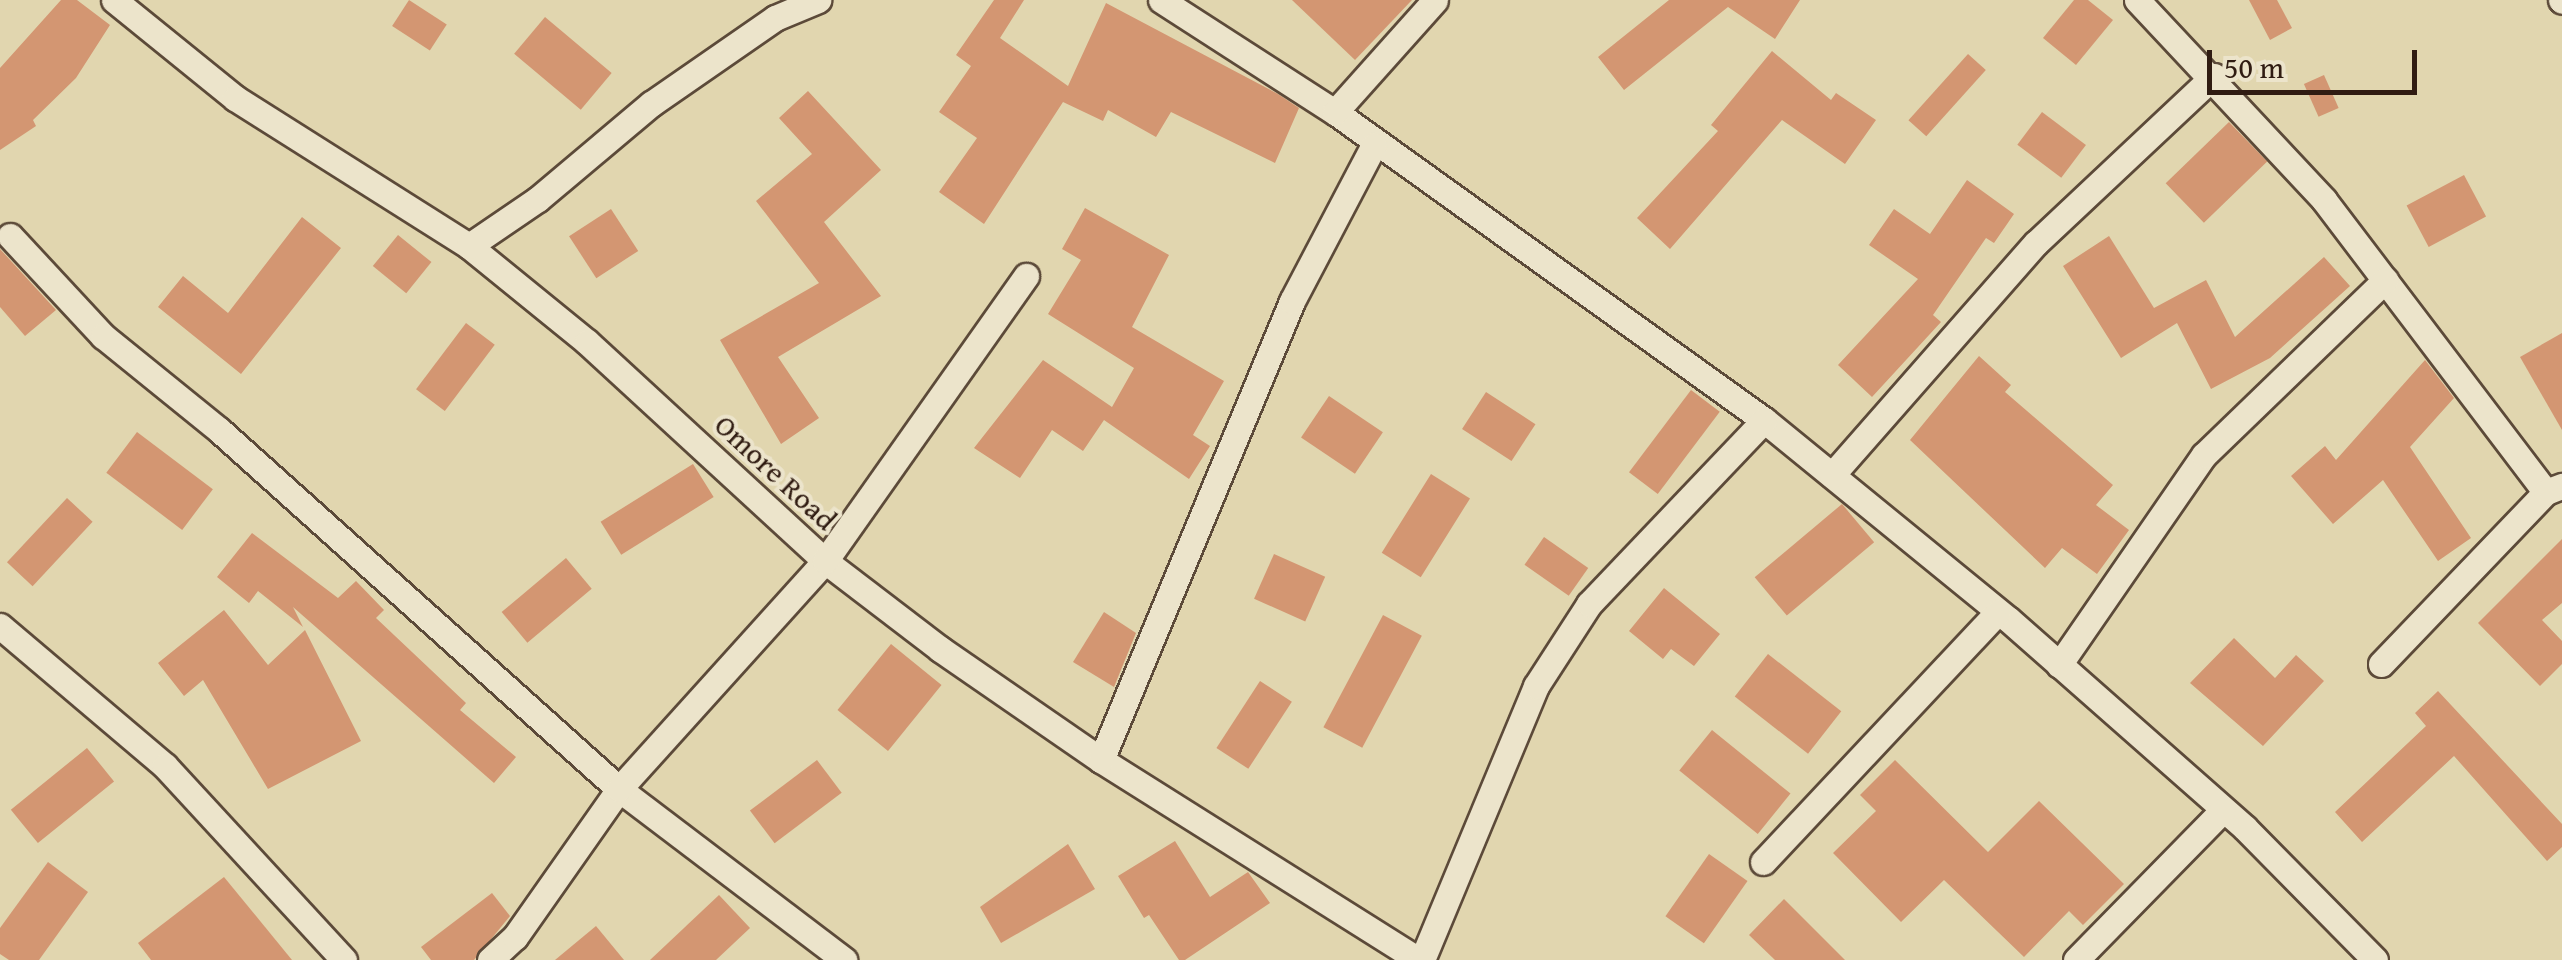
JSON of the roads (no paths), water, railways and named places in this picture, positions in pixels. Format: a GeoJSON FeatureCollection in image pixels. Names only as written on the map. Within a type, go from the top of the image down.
{"type":"FeatureCollection","features":[{"type":"Feature","properties":{"kind":"street","name":"Omore Road"},"geometry":{"type":"LineString","coordinates":[[114,0],[235,98],[468,246],[587,342],[825,561],[1100,760],[1420,960]]}},
{"type":"Feature","properties":{"kind":"street"},"geometry":{"type":"LineString","coordinates":[[468,246],[538,199],[651,104],[775,18],[818,0]]}},
{"type":"Feature","properties":{"kind":"street"},"geometry":{"type":"LineString","coordinates":[[1160,0],[1335,112],[1374,145],[1764,420],[2059,664],[2224,810],[2375,960]]}},
{"type":"Feature","properties":{"kind":"street"},"geometry":{"type":"LineString","coordinates":[[1335,112],[1435,0]]}},
{"type":"Feature","properties":{"kind":"street"},"geometry":{"type":"LineString","coordinates":[[2137,0],[2214,76],[2554,489],[2381,664]]}},
{"type":"Feature","properties":{"kind":"street"},"geometry":{"type":"LineString","coordinates":[[1832,476],[2036,243],[2214,76]]}},
{"type":"Feature","properties":{"kind":"street"},"geometry":{"type":"LineString","coordinates":[[1100,760],[1292,301],[1374,145]]}},
{"type":"Feature","properties":{"kind":"street"},"geometry":{"type":"LineString","coordinates":[[10,236],[103,336],[219,430],[619,789],[844,960]]}},
{"type":"Feature","properties":{"kind":"street"},"geometry":{"type":"LineString","coordinates":[[490,960],[515,937],[619,789],[825,561],[1026,276]]}},
{"type":"Feature","properties":{"kind":"street"},"geometry":{"type":"LineString","coordinates":[[2059,664],[2204,455],[2385,280]]}},
{"type":"Feature","properties":{"kind":"street"},"geometry":{"type":"LineString","coordinates":[[1420,960],[1536,686],[1588,604],[1678,502],[1764,420]]}},
{"type":"Feature","properties":{"kind":"street"},"geometry":{"type":"LineString","coordinates":[[1763,862],[1998,612]]}},
{"type":"Feature","properties":{"kind":"street"},"geometry":{"type":"LineString","coordinates":[[0,626],[165,766],[344,960]]}},
{"type":"Feature","properties":{"kind":"street"},"geometry":{"type":"LineString","coordinates":[[2076,960],[2224,810]]}}]}
